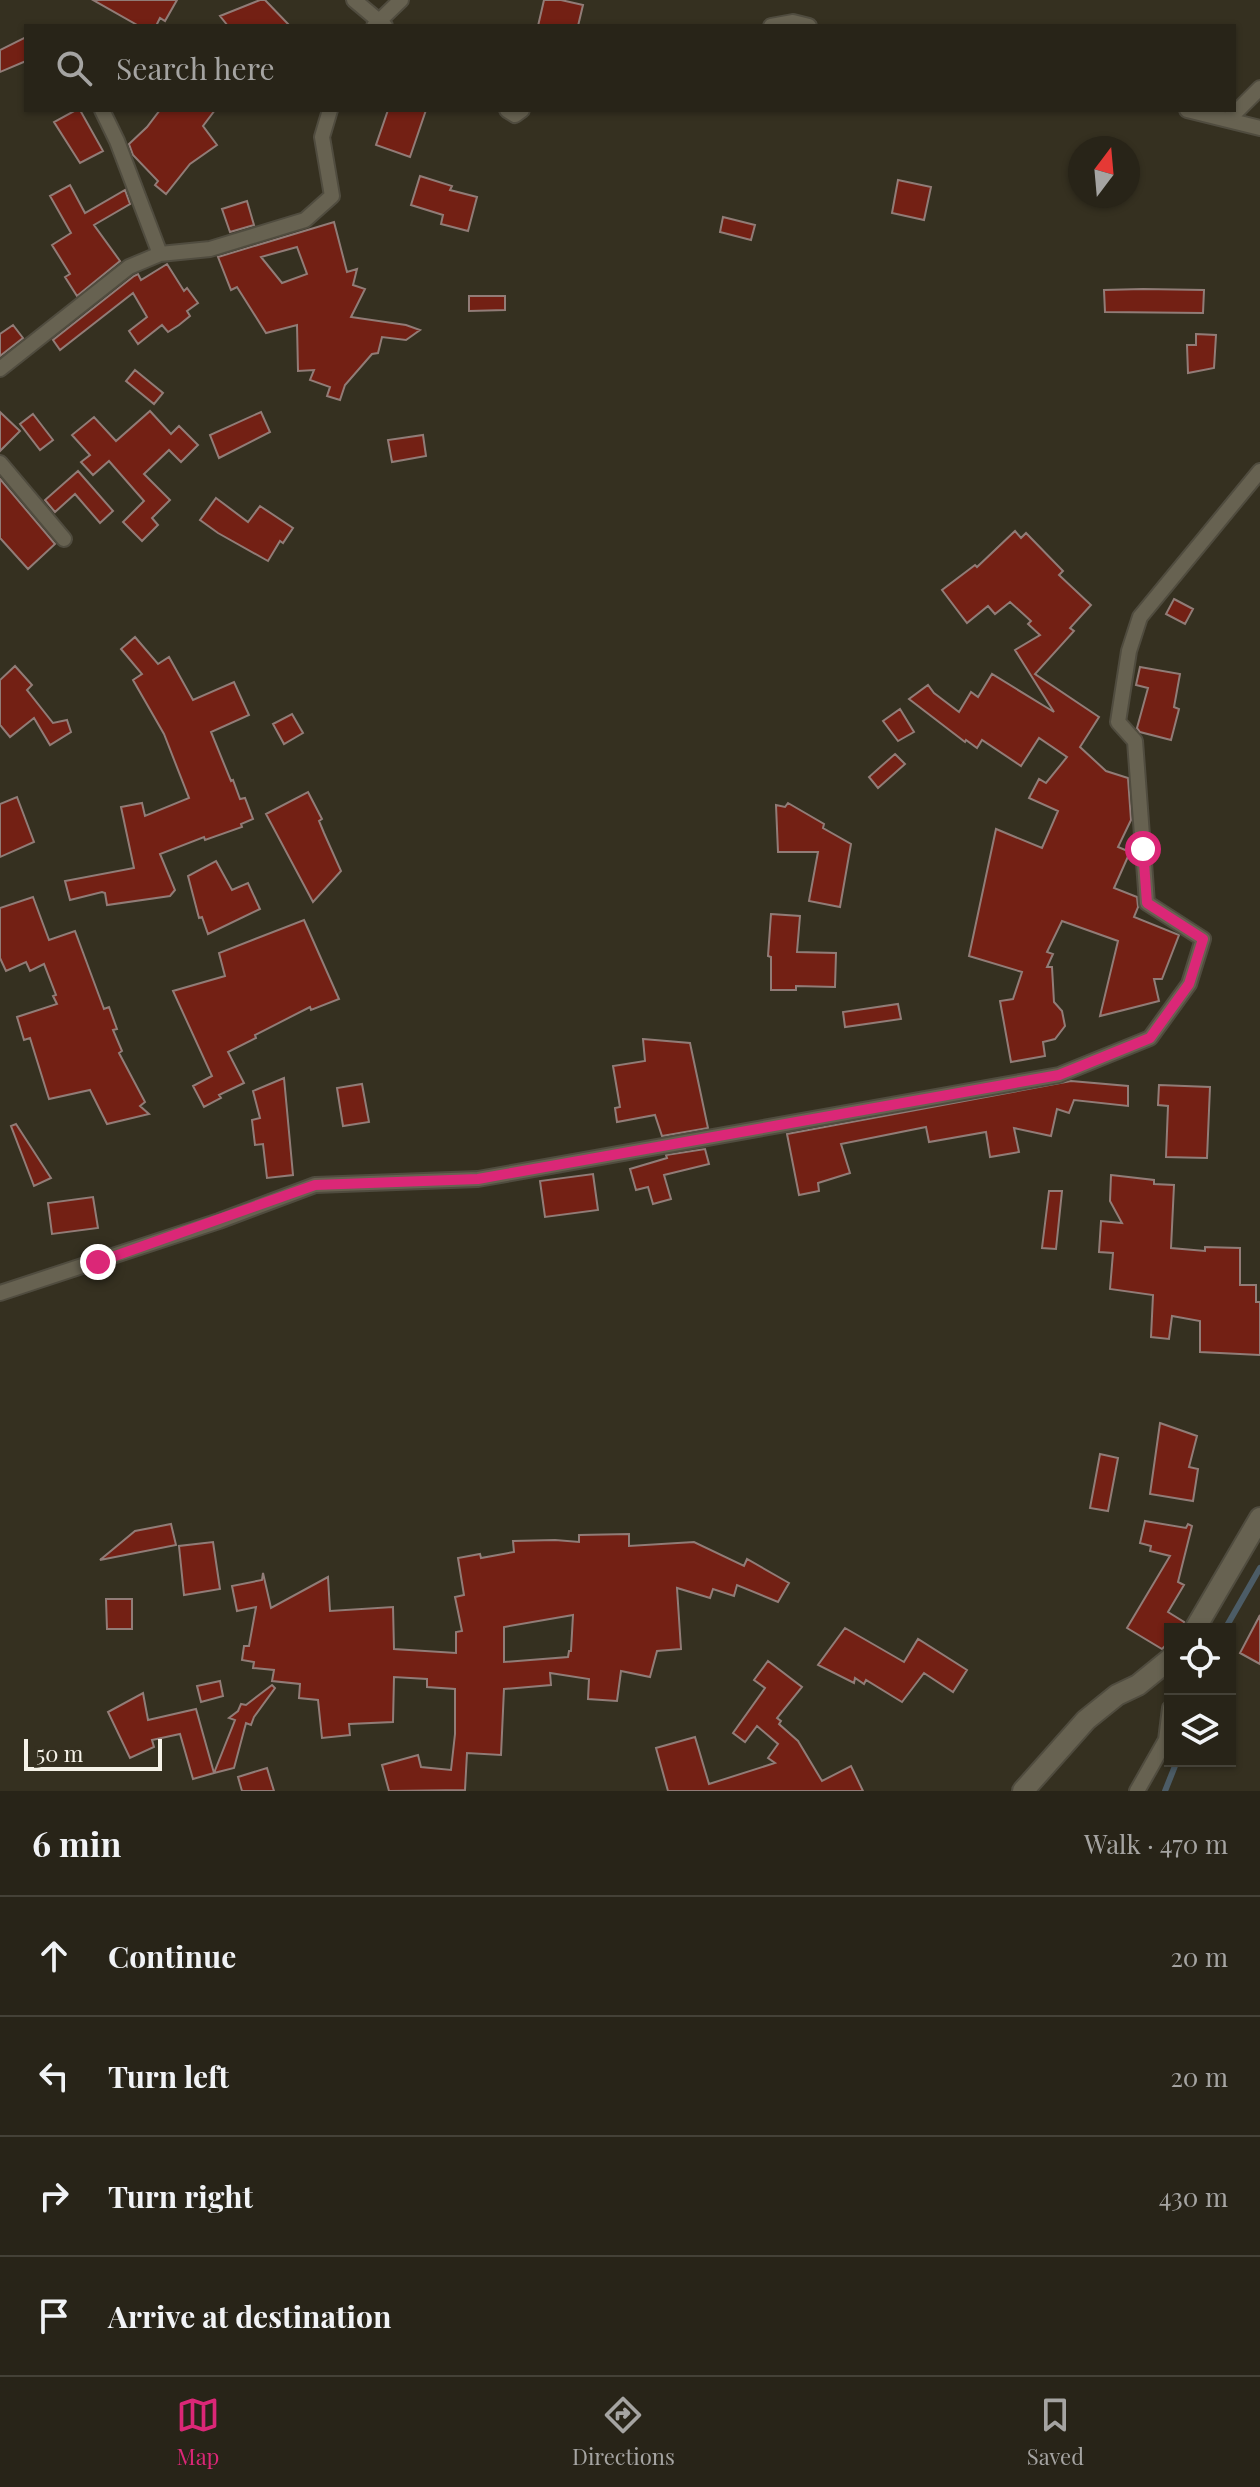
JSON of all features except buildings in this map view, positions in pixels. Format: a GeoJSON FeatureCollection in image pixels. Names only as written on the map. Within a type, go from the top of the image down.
{"type":"FeatureCollection","features":[{"type":"Feature","properties":{"kind":"street"},"geometry":{"type":"LineString","coordinates":[[354,0],[379,24],[401,0]]}},
{"type":"Feature","properties":{"kind":"street"},"geometry":{"type":"LineString","coordinates":[[1229,119],[1260,88]]}},
{"type":"Feature","properties":{"kind":"street"},"geometry":{"type":"LineString","coordinates":[[103,112],[160,254]]}},
{"type":"Feature","properties":{"kind":"street"},"geometry":{"type":"LineString","coordinates":[[0,369],[129,267],[160,254],[210,249],[305,220],[332,196],[322,137],[329,112]]}},
{"type":"Feature","properties":{"kind":"street"},"geometry":{"type":"LineString","coordinates":[[1196,112],[1260,128]]}},
{"type":"Feature","properties":{"kind":"street"},"geometry":{"type":"LineString","coordinates":[[0,463],[64,539]]}},
{"type":"Feature","properties":{"kind":"street"},"geometry":{"type":"LineString","coordinates":[[0,1293],[219,1221],[315,1185],[478,1179],[1059,1075],[1150,1038],[1189,984],[1203,939],[1147,903],[1135,741],[1118,722],[1129,651],[1140,617],[1260,471]]}},
{"type":"Feature","properties":{"kind":"street"},"geometry":{"type":"LineString","coordinates":[[1199,1623],[1260,1518]]}},
{"type":"Feature","properties":{"kind":"street"},"geometry":{"type":"LineString","coordinates":[[1023,1791],[1086,1720],[1164,1664]]}},
{"type":"Feature","properties":{"kind":"street"},"geometry":{"type":"LineString","coordinates":[[1137,1791],[1164,1744]]}},
{"type":"Feature","properties":{"kind":"waterway"},"geometry":{"type":"LineString","coordinates":[[1228,1623],[1260,1568]]}},
{"type":"Feature","properties":{"kind":"waterway"},"geometry":{"type":"LineString","coordinates":[[1165,1791],[1175,1767]]}},
{"type":"Feature","properties":{"kind":"route"},"geometry":{"type":"LineString","coordinates":[[98,1262],[315,1185],[478,1179],[1059,1075],[1150,1038],[1189,984],[1203,939],[1147,903],[1143,849]]}}]}
